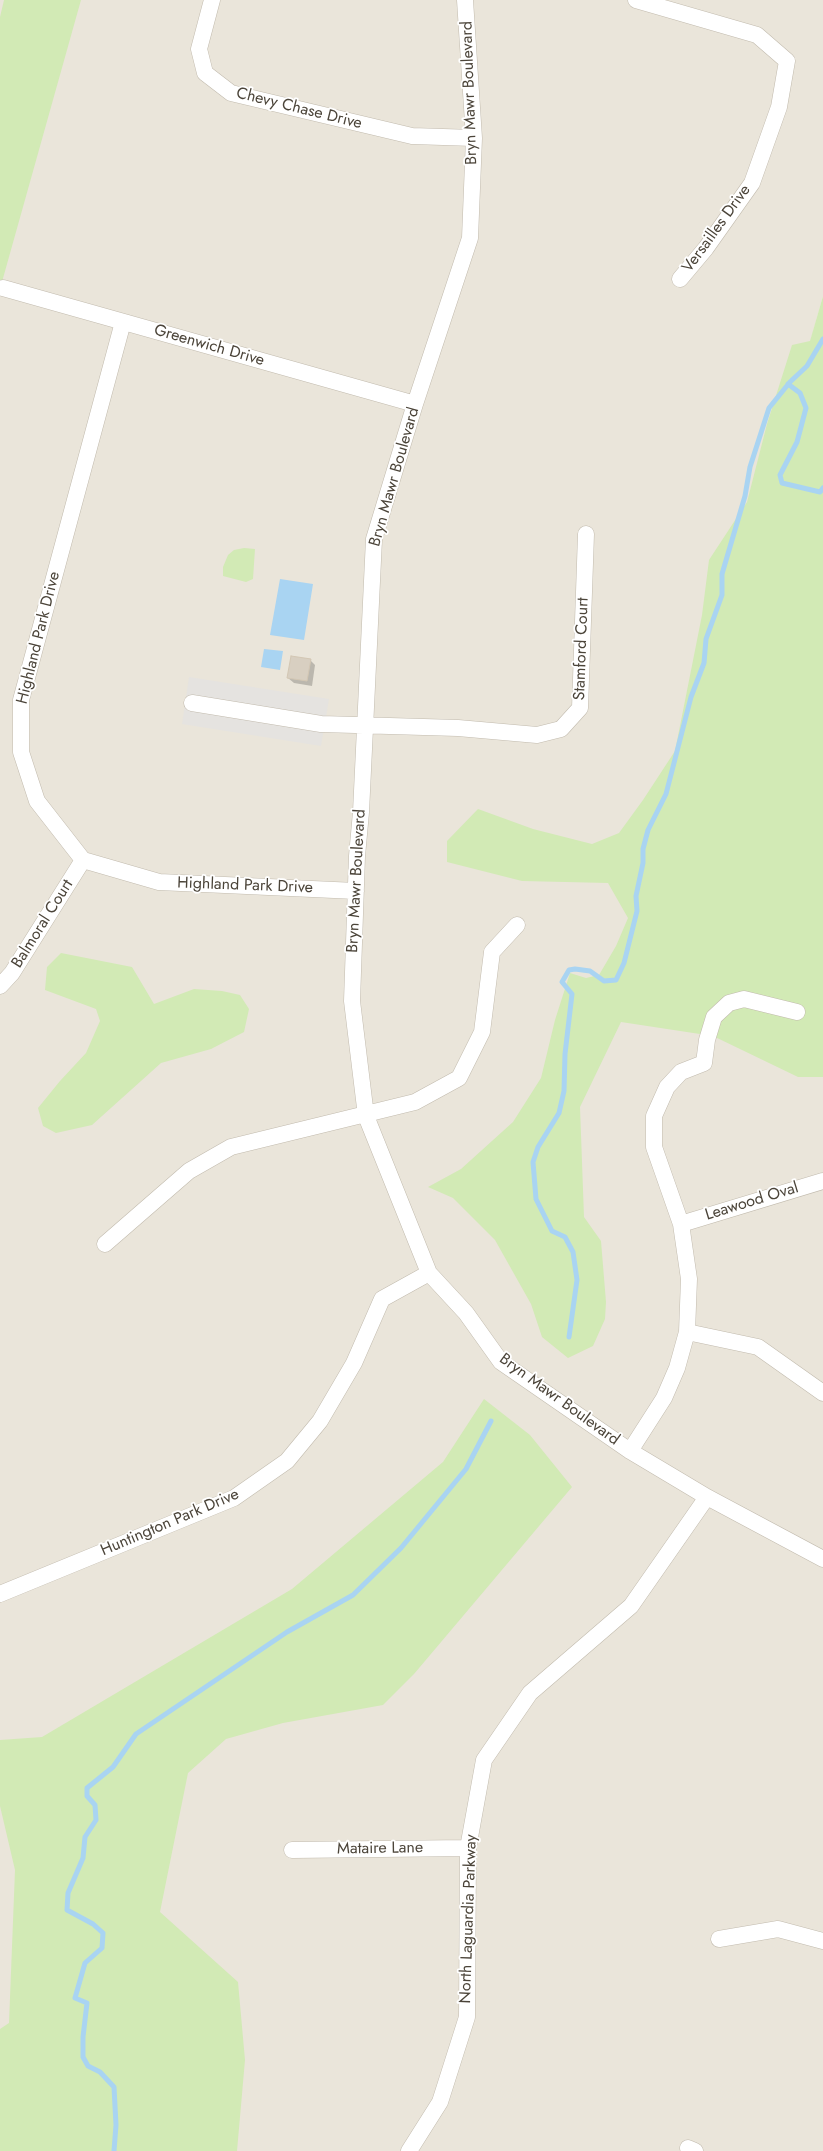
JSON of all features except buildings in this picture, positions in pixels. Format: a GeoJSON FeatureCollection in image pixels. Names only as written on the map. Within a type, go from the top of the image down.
{"type":"FeatureCollection","features":[{"type":"Feature","properties":{"kind":"street","name":"Chevy Chase Drive"},"geometry":{"type":"LineString","coordinates":[[212,0],[199,49],[205,73],[230,93],[412,136],[474,138]]}},
{"type":"Feature","properties":{"kind":"street","name":"Bryn Mawr Boulevard"},"geometry":{"type":"LineString","coordinates":[[465,0],[474,138],[470,238],[415,404],[374,539],[356,891],[352,1001],[366,1116],[429,1273],[466,1313],[501,1362],[630,1451],[707,1496],[823,1559]]}},
{"type":"Feature","properties":{"kind":"street","name":"Versailles Drive"},"geometry":{"type":"LineString","coordinates":[[636,0],[757,34],[787,61],[779,107],[752,183],[706,248],[680,279]]}},
{"type":"Feature","properties":{"kind":"street","name":"Greenwich Drive"},"geometry":{"type":"LineString","coordinates":[[3,288],[415,404]]}},
{"type":"Feature","properties":{"kind":"street","name":"Highland Park Drive"},"geometry":{"type":"LineString","coordinates":[[122,322],[21,700],[21,752],[37,801],[83,860],[159,882],[356,891]]}},
{"type":"Feature","properties":{"kind":"street","name":"Stamford Court"},"geometry":{"type":"LineString","coordinates":[[192,703],[321,724],[458,728],[536,734],[561,729],[580,708],[586,534]]}},
{"type":"Feature","properties":{"kind":"street","name":"Balmoral Court"},"geometry":{"type":"LineString","coordinates":[[0,986],[12,973],[83,860]]}},
{"type":"Feature","properties":{"kind":"street"},"geometry":{"type":"LineString","coordinates":[[105,1244],[189,1170],[231,1147],[366,1116],[415,1102],[459,1078],[482,1032],[492,952],[517,925]]}},
{"type":"Feature","properties":{"kind":"street"},"geometry":{"type":"LineString","coordinates":[[630,1451],[664,1398],[677,1368],[687,1332],[690,1279],[681,1224],[654,1147],[654,1116],[667,1087],[682,1072],[704,1063],[707,1040],[714,1017],[729,1003],[744,999],[797,1012]]}},
{"type":"Feature","properties":{"kind":"street","name":"Leawood Oval"},"geometry":{"type":"LineString","coordinates":[[681,1224],[823,1181]]}},
{"type":"Feature","properties":{"kind":"street","name":"Huntington Park Drive"},"geometry":{"type":"LineString","coordinates":[[0,1594],[234,1498],[287,1461],[320,1421],[354,1363],[382,1299],[429,1273]]}},
{"type":"Feature","properties":{"kind":"street"},"geometry":{"type":"LineString","coordinates":[[687,1332],[758,1347],[823,1393]]}},
{"type":"Feature","properties":{"kind":"street","name":"North Laguardia Parkway"},"geometry":{"type":"LineString","coordinates":[[409,2151],[440,2102],[467,2017],[468,1848],[484,1760],[530,1693],[631,1606],[707,1496]]}},
{"type":"Feature","properties":{"kind":"street","name":"Mataire Lane"},"geometry":{"type":"LineString","coordinates":[[292,1850],[468,1848]]}},
{"type":"Feature","properties":{"kind":"street"},"geometry":{"type":"LineString","coordinates":[[719,1939],[778,1929],[823,1941]]}},
{"type":"Feature","properties":{"kind":"shaded area"},"geometry":{"type":"Polygon","coordinates":[[[0,0],[823,0],[823,296],[626,1002],[823,1062],[823,2151],[0,2151],[0,0]]]}},
{"type":"Feature","properties":{"kind":"shaded area"},"geometry":{"type":"Polygon","coordinates":[[[189,677],[329,699],[321,746],[182,724],[189,677]]]}},
{"type":"Feature","properties":{"kind":"green space"},"geometry":{"type":"Polygon","coordinates":[[[4,0],[81,0],[0,289],[0,17],[4,0]]]}},
{"type":"Feature","properties":{"kind":"green space"},"geometry":{"type":"Polygon","coordinates":[[[823,296],[823,1077],[798,1077],[713,1036],[621,1022],[580,1107],[584,1217],[601,1241],[606,1302],[605,1319],[593,1346],[568,1358],[542,1337],[531,1304],[495,1240],[453,1198],[428,1187],[461,1169],[513,1122],[541,1078],[555,1020],[570,973],[586,978],[599,975],[616,946],[628,918],[608,883],[522,881],[447,862],[447,841],[478,809],[533,829],[592,844],[619,833],[643,800],[675,751],[702,615],[709,560],[747,502],[767,424],[792,345],[810,341],[823,296]]]}},
{"type":"Feature","properties":{"kind":"green space"},"geometry":{"type":"Polygon","coordinates":[[[244,548],[255,549],[253,579],[246,582],[223,576],[223,567],[228,555],[234,550],[244,548]]]}},
{"type":"Feature","properties":{"kind":"green space"},"geometry":{"type":"Polygon","coordinates":[[[61,953],[132,967],[154,1004],[194,989],[222,991],[240,995],[249,1009],[244,1032],[211,1049],[161,1063],[92,1125],[56,1133],[43,1126],[38,1108],[86,1053],[100,1021],[96,1009],[45,990],[47,967],[61,953]]]}},
{"type":"Feature","properties":{"kind":"green space"},"geometry":{"type":"Polygon","coordinates":[[[484,1399],[530,1435],[572,1487],[414,1674],[383,1705],[283,1723],[226,1739],[188,1773],[160,1912],[238,1982],[245,2060],[237,2151],[0,2151],[0,2029],[9,2023],[15,1870],[0,1806],[0,1740],[42,1737],[292,1589],[443,1462],[484,1399]]]}},
{"type":"Feature","properties":{"kind":"water"},"geometry":{"type":"Polygon","coordinates":[[[280,579],[313,584],[304,640],[270,635],[280,579]]]}},
{"type":"Feature","properties":{"kind":"water"},"geometry":{"type":"Polygon","coordinates":[[[264,649],[283,651],[280,670],[261,667],[264,649]]]}},
{"type":"Feature","properties":{"kind":"waterway"},"geometry":{"type":"LineString","coordinates":[[569,1337],[577,1280],[573,1252],[565,1237],[552,1231],[536,1199],[533,1162],[538,1147],[559,1113],[564,1091],[565,1054],[572,994],[562,982],[569,970],[575,969],[590,971],[604,981],[616,980],[624,963],[637,911],[636,896],[643,863],[643,849],[648,830],[666,794],[691,697],[704,663],[706,639],[722,595],[722,574],[745,496],[750,467],[769,408],[790,382],[807,366],[823,339]]}},
{"type":"Feature","properties":{"kind":"waterway"},"geometry":{"type":"LineString","coordinates":[[788,384],[800,393],[806,408],[797,442],[780,475],[782,483],[820,492],[823,488]]}},
{"type":"Feature","properties":{"kind":"waterway"},"geometry":{"type":"LineString","coordinates":[[114,2151],[116,2125],[114,2087],[100,2072],[88,2066],[83,2057],[83,2037],[87,2003],[75,1998],[85,1963],[102,1948],[103,1933],[93,1924],[67,1910],[68,1893],[83,1858],[85,1837],[96,1820],[95,1805],[87,1796],[87,1788],[113,1767],[136,1734],[287,1632],[353,1595],[401,1548],[466,1469],[491,1421]]}}]}
